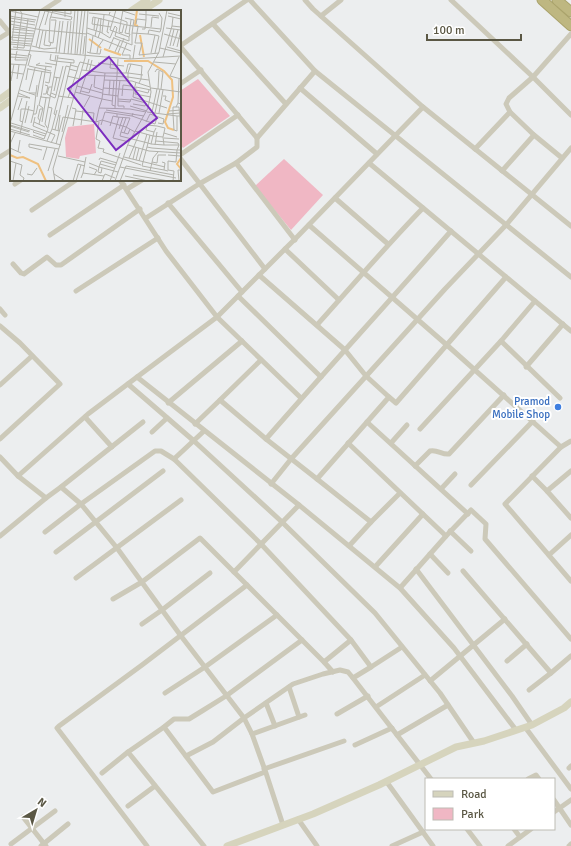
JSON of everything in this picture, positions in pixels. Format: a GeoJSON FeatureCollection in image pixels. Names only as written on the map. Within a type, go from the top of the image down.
{"type":"FeatureCollection","features":[{"type":"Feature","properties":{"kind":"highway"},"geometry":{"type":"LineString","coordinates":[[542,0],[571,26]]}},
{"type":"Feature","properties":{"kind":"highway"},"geometry":{"type":"LineString","coordinates":[[557,0],[571,12]]}},
{"type":"Feature","properties":{"kind":"street"},"geometry":{"type":"LineString","coordinates":[[44,10],[59,0]]}},
{"type":"Feature","properties":{"kind":"street"},"geometry":{"type":"LineString","coordinates":[[132,10],[147,0]]}},
{"type":"Feature","properties":{"kind":"street"},"geometry":{"type":"LineString","coordinates":[[144,10],[159,0]]}},
{"type":"Feature","properties":{"kind":"street"},"geometry":{"type":"LineString","coordinates":[[181,45],[248,0],[314,71],[571,277]]}},
{"type":"Feature","properties":{"kind":"street"},"geometry":{"type":"LineString","coordinates":[[305,0],[423,107],[571,226]]}},
{"type":"Feature","properties":{"kind":"street"},"geometry":{"type":"LineString","coordinates":[[321,16],[341,0]]}},
{"type":"Feature","properties":{"kind":"street"},"geometry":{"type":"LineString","coordinates":[[451,0],[571,115]]}},
{"type":"Feature","properties":{"kind":"street"},"geometry":{"type":"LineString","coordinates":[[0,21],[10,31],[0,38]]}},
{"type":"Feature","properties":{"kind":"street"},"geometry":{"type":"LineString","coordinates":[[213,24],[286,104]]}},
{"type":"Feature","properties":{"kind":"street"},"geometry":{"type":"LineString","coordinates":[[562,158],[534,135],[510,112],[506,104],[508,98],[533,77],[571,34]]}},
{"type":"Feature","properties":{"kind":"street"},"geometry":{"type":"LineString","coordinates":[[181,47],[257,138]]}},
{"type":"Feature","properties":{"kind":"street"},"geometry":{"type":"LineString","coordinates":[[181,83],[201,70]]}},
{"type":"Feature","properties":{"kind":"street"},"geometry":{"type":"LineString","coordinates":[[146,218],[199,184],[236,163],[256,147],[257,138],[314,71]]}},
{"type":"Feature","properties":{"kind":"street"},"geometry":{"type":"LineString","coordinates":[[300,88],[377,154]]}},
{"type":"Feature","properties":{"kind":"street"},"geometry":{"type":"LineString","coordinates":[[0,99],[10,92]]}},
{"type":"Feature","properties":{"kind":"street"},"geometry":{"type":"LineString","coordinates":[[0,108],[10,101]]}},
{"type":"Feature","properties":{"kind":"street"},"geometry":{"type":"LineString","coordinates":[[18,476],[85,417],[217,317],[295,240],[423,107]]}},
{"type":"Feature","properties":{"kind":"street"},"geometry":{"type":"LineString","coordinates":[[475,149],[510,112]]}},
{"type":"Feature","properties":{"kind":"street"},"geometry":{"type":"LineString","coordinates":[[181,156],[238,116]]}},
{"type":"Feature","properties":{"kind":"street"},"geometry":{"type":"LineString","coordinates":[[502,171],[534,135]]}},
{"type":"Feature","properties":{"kind":"street"},"geometry":{"type":"LineString","coordinates":[[271,484],[291,459],[366,376],[506,225],[571,148]]}},
{"type":"Feature","properties":{"kind":"street"},"geometry":{"type":"LineString","coordinates":[[0,157],[10,151]]}},
{"type":"Feature","properties":{"kind":"street"},"geometry":{"type":"LineString","coordinates":[[181,158],[265,269]]}},
{"type":"Feature","properties":{"kind":"street"},"geometry":{"type":"LineString","coordinates":[[236,163],[295,240]]}},
{"type":"Feature","properties":{"kind":"street"},"geometry":{"type":"LineString","coordinates":[[369,163],[571,331]]}},
{"type":"Feature","properties":{"kind":"street"},"geometry":{"type":"LineString","coordinates":[[15,184],[20,181]]}},
{"type":"Feature","properties":{"kind":"street"},"geometry":{"type":"LineString","coordinates":[[32,210],[75,181]]}},
{"type":"Feature","properties":{"kind":"street"},"geometry":{"type":"LineString","coordinates":[[121,181],[166,251],[217,317],[301,398]]}},
{"type":"Feature","properties":{"kind":"street"},"geometry":{"type":"LineString","coordinates":[[50,235],[126,188],[140,181]]}},
{"type":"Feature","properties":{"kind":"street"},"geometry":{"type":"LineString","coordinates":[[335,198],[388,244]]}},
{"type":"Feature","properties":{"kind":"street"},"geometry":{"type":"LineString","coordinates":[[168,203],[240,294],[320,377]]}},
{"type":"Feature","properties":{"kind":"street"},"geometry":{"type":"LineString","coordinates":[[317,325],[388,244],[423,208]]}},
{"type":"Feature","properties":{"kind":"street"},"geometry":{"type":"LineString","coordinates":[[13,264],[21,273],[24,274],[47,257],[56,265],[61,265],[140,209]]}},
{"type":"Feature","properties":{"kind":"street"},"geometry":{"type":"LineString","coordinates":[[309,225],[562,447]]}},
{"type":"Feature","properties":{"kind":"street"},"geometry":{"type":"LineString","coordinates":[[266,439],[451,231]]}},
{"type":"Feature","properties":{"kind":"street"},"geometry":{"type":"LineString","coordinates":[[76,291],[158,238]]}},
{"type":"Feature","properties":{"kind":"street"},"geometry":{"type":"LineString","coordinates":[[285,250],[339,300]]}},
{"type":"Feature","properties":{"kind":"street"},"geometry":{"type":"LineString","coordinates":[[259,275],[345,350],[366,376],[396,403],[448,346],[506,277]]}},
{"type":"Feature","properties":{"kind":"street"},"geometry":{"type":"LineString","coordinates":[[420,429],[501,341],[534,301]]}},
{"type":"Feature","properties":{"kind":"street"},"geometry":{"type":"LineString","coordinates":[[0,309],[4,315]]}},
{"type":"Feature","properties":{"kind":"street"},"geometry":{"type":"LineString","coordinates":[[526,366],[563,324]]}},
{"type":"Feature","properties":{"kind":"street"},"geometry":{"type":"LineString","coordinates":[[0,327],[60,384],[0,439]]}},
{"type":"Feature","properties":{"kind":"street"},"geometry":{"type":"LineString","coordinates":[[168,403],[242,341]]}},
{"type":"Feature","properties":{"kind":"street"},"geometry":{"type":"LineString","coordinates":[[501,341],[560,398]]}},
{"type":"Feature","properties":{"kind":"street"},"geometry":{"type":"LineString","coordinates":[[0,385],[32,356]]}},
{"type":"Feature","properties":{"kind":"street"},"geometry":{"type":"LineString","coordinates":[[195,424],[262,360]]}},
{"type":"Feature","properties":{"kind":"street"},"geometry":{"type":"LineString","coordinates":[[137,377],[299,505],[400,588],[460,656],[516,730]]}},
{"type":"Feature","properties":{"kind":"street"},"geometry":{"type":"LineString","coordinates":[[128,384],[194,441],[282,522],[375,613],[430,681],[474,743]]}},
{"type":"Feature","properties":{"kind":"street"},"geometry":{"type":"LineString","coordinates":[[415,466],[430,451],[433,450],[446,455],[449,454],[504,395]]}},
{"type":"Feature","properties":{"kind":"street"},"geometry":{"type":"LineString","coordinates":[[317,479],[389,397]]}},
{"type":"Feature","properties":{"kind":"street"},"geometry":{"type":"LineString","coordinates":[[220,400],[266,439],[371,522]]}},
{"type":"Feature","properties":{"kind":"street"},"geometry":{"type":"LineString","coordinates":[[85,417],[112,446]]}},
{"type":"Feature","properties":{"kind":"street"},"geometry":{"type":"LineString","coordinates":[[152,432],[167,418]]}},
{"type":"Feature","properties":{"kind":"street"},"geometry":{"type":"LineString","coordinates":[[472,485],[533,421]]}},
{"type":"Feature","properties":{"kind":"street"},"geometry":{"type":"LineString","coordinates":[[0,536],[143,422]]}},
{"type":"Feature","properties":{"kind":"street"},"geometry":{"type":"LineString","coordinates":[[367,422],[468,514]]}},
{"type":"Feature","properties":{"kind":"street"},"geometry":{"type":"LineString","coordinates":[[391,443],[407,425]]}},
{"type":"Feature","properties":{"kind":"street"},"geometry":{"type":"LineString","coordinates":[[174,459],[204,431]]}},
{"type":"Feature","properties":{"kind":"street"},"geometry":{"type":"LineString","coordinates":[[571,441],[562,447],[505,504],[571,581]]}},
{"type":"Feature","properties":{"kind":"street"},"geometry":{"type":"LineString","coordinates":[[348,443],[446,536]]}},
{"type":"Feature","properties":{"kind":"street"},"geometry":{"type":"LineString","coordinates":[[45,532],[81,504],[155,451],[161,450],[174,459],[261,544],[351,640],[372,667]]}},
{"type":"Feature","properties":{"kind":"street"},"geometry":{"type":"LineString","coordinates":[[0,457],[18,476],[46,498]]}},
{"type":"Feature","properties":{"kind":"street"},"geometry":{"type":"LineString","coordinates":[[56,552],[163,471]]}},
{"type":"Feature","properties":{"kind":"street"},"geometry":{"type":"LineString","coordinates":[[547,491],[571,471]]}},
{"type":"Feature","properties":{"kind":"street"},"geometry":{"type":"LineString","coordinates":[[441,489],[455,474]]}},
{"type":"Feature","properties":{"kind":"street"},"geometry":{"type":"LineString","coordinates":[[532,476],[571,518]]}},
{"type":"Feature","properties":{"kind":"street"},"geometry":{"type":"LineString","coordinates":[[61,487],[81,504],[117,548],[181,636],[244,718],[252,734],[265,770],[282,825]]}},
{"type":"Feature","properties":{"kind":"street"},"geometry":{"type":"LineString","coordinates":[[349,546],[400,493]]}},
{"type":"Feature","properties":{"kind":"street"},"geometry":{"type":"LineString","coordinates":[[76,578],[181,500]]}},
{"type":"Feature","properties":{"kind":"street"},"geometry":{"type":"LineString","coordinates":[[234,572],[299,505]]}},
{"type":"Feature","properties":{"kind":"street"},"geometry":{"type":"LineString","coordinates":[[400,588],[450,531],[472,510],[486,524],[485,539],[571,639]]}},
{"type":"Feature","properties":{"kind":"street"},"geometry":{"type":"LineString","coordinates":[[375,567],[423,514]]}},
{"type":"Feature","properties":{"kind":"street"},"geometry":{"type":"LineString","coordinates":[[450,531],[471,551]]}},
{"type":"Feature","properties":{"kind":"street"},"geometry":{"type":"LineString","coordinates":[[549,555],[571,535]]}},
{"type":"Feature","properties":{"kind":"street"},"geometry":{"type":"LineString","coordinates":[[113,599],[142,582],[200,538],[333,672]]}},
{"type":"Feature","properties":{"kind":"street"},"geometry":{"type":"LineString","coordinates":[[430,554],[448,573]]}},
{"type":"Feature","properties":{"kind":"street"},"geometry":{"type":"LineString","coordinates":[[416,569],[512,696],[529,726],[571,789]]}},
{"type":"Feature","properties":{"kind":"street"},"geometry":{"type":"LineString","coordinates":[[463,571],[551,673]]}},
{"type":"Feature","properties":{"kind":"street"},"geometry":{"type":"LineString","coordinates":[[142,624],[210,573]]}},
{"type":"Feature","properties":{"kind":"street"},"geometry":{"type":"LineString","coordinates":[[147,846],[56,728],[181,636],[247,585]]}},
{"type":"Feature","properties":{"kind":"street"},"geometry":{"type":"LineString","coordinates":[[165,693],[205,667],[277,615]]}},
{"type":"Feature","properties":{"kind":"street"},"geometry":{"type":"LineString","coordinates":[[430,681],[505,619]]}},
{"type":"Feature","properties":{"kind":"street"},"geometry":{"type":"LineString","coordinates":[[102,773],[128,752],[177,718],[189,719],[226,696],[302,640]]}},
{"type":"Feature","properties":{"kind":"street"},"geometry":{"type":"LineString","coordinates":[[324,662],[351,640]]}},
{"type":"Feature","properties":{"kind":"street"},"geometry":{"type":"LineString","coordinates":[[506,661],[527,644]]}},
{"type":"Feature","properties":{"kind":"street"},"geometry":{"type":"LineString","coordinates":[[353,678],[402,647]]}},
{"type":"Feature","properties":{"kind":"street"},"geometry":{"type":"LineString","coordinates":[[529,690],[571,656]]}},
{"type":"Feature","properties":{"kind":"street"},"geometry":{"type":"LineString","coordinates":[[186,756],[212,742],[293,684],[323,674],[345,671],[348,672],[368,696],[430,778]]}},
{"type":"Feature","properties":{"kind":"street"},"geometry":{"type":"LineString","coordinates":[[376,707],[425,675]]}},
{"type":"Feature","properties":{"kind":"street"},"geometry":{"type":"LineString","coordinates":[[252,734],[302,716],[289,687]]}},
{"type":"Feature","properties":{"kind":"street"},"geometry":{"type":"LineString","coordinates":[[337,714],[368,696]]}},
{"type":"Feature","properties":{"kind":"street"},"geometry":{"type":"LineString","coordinates":[[226,846],[298,819],[386,781],[456,747],[529,726],[564,708],[571,702]]}},
{"type":"Feature","properties":{"kind":"street"},"geometry":{"type":"LineString","coordinates":[[266,703],[275,726]]}},
{"type":"Feature","properties":{"kind":"street"},"geometry":{"type":"LineString","coordinates":[[397,735],[448,705]]}},
{"type":"Feature","properties":{"kind":"street"},"geometry":{"type":"LineString","coordinates":[[164,727],[213,792],[265,770],[344,741]]}},
{"type":"Feature","properties":{"kind":"street"},"geometry":{"type":"LineString","coordinates":[[355,745],[392,728]]}},
{"type":"Feature","properties":{"kind":"street"},"geometry":{"type":"LineString","coordinates":[[128,752],[204,846]]}},
{"type":"Feature","properties":{"kind":"street"},"geometry":{"type":"LineString","coordinates":[[530,778],[536,774],[538,778]]}},
{"type":"Feature","properties":{"kind":"street"},"geometry":{"type":"LineString","coordinates":[[386,781],[433,846]]}},
{"type":"Feature","properties":{"kind":"street"},"geometry":{"type":"LineString","coordinates":[[128,806],[155,786]]}},
{"type":"Feature","properties":{"kind":"street"},"geometry":{"type":"LineString","coordinates":[[555,811],[571,800]]}},
{"type":"Feature","properties":{"kind":"street"},"geometry":{"type":"LineString","coordinates":[[555,801],[571,825]]}},
{"type":"Feature","properties":{"kind":"street"},"geometry":{"type":"LineString","coordinates":[[11,844],[54,811]]}},
{"type":"Feature","properties":{"kind":"street"},"geometry":{"type":"LineString","coordinates":[[23,817],[44,845],[68,824]]}},
{"type":"Feature","properties":{"kind":"street"},"geometry":{"type":"LineString","coordinates":[[298,819],[318,846]]}},
{"type":"Feature","properties":{"kind":"street"},"geometry":{"type":"LineString","coordinates":[[468,830],[480,846]]}},
{"type":"Feature","properties":{"kind":"street"},"geometry":{"type":"LineString","coordinates":[[515,830],[520,837]]}},
{"type":"Feature","properties":{"kind":"street"},"geometry":{"type":"LineString","coordinates":[[508,846],[530,830]]}},
{"type":"Feature","properties":{"kind":"street"},"geometry":{"type":"LineString","coordinates":[[392,846],[423,832]]}},
{"type":"Feature","properties":{"kind":"green space"},"geometry":{"type":"Polygon","coordinates":[[[198,79],[230,116],[183,148],[181,145],[181,90],[198,79]]]}},
{"type":"Feature","properties":{"kind":"green space"},"geometry":{"type":"Polygon","coordinates":[[[284,159],[323,195],[291,230],[255,186],[284,159]]]}},
{"type":"Feature","properties":{"kind":"place","name":"Pramod Mobile Shop"},"geometry":{"type":"Point","coordinates":[558,407]}}]}
